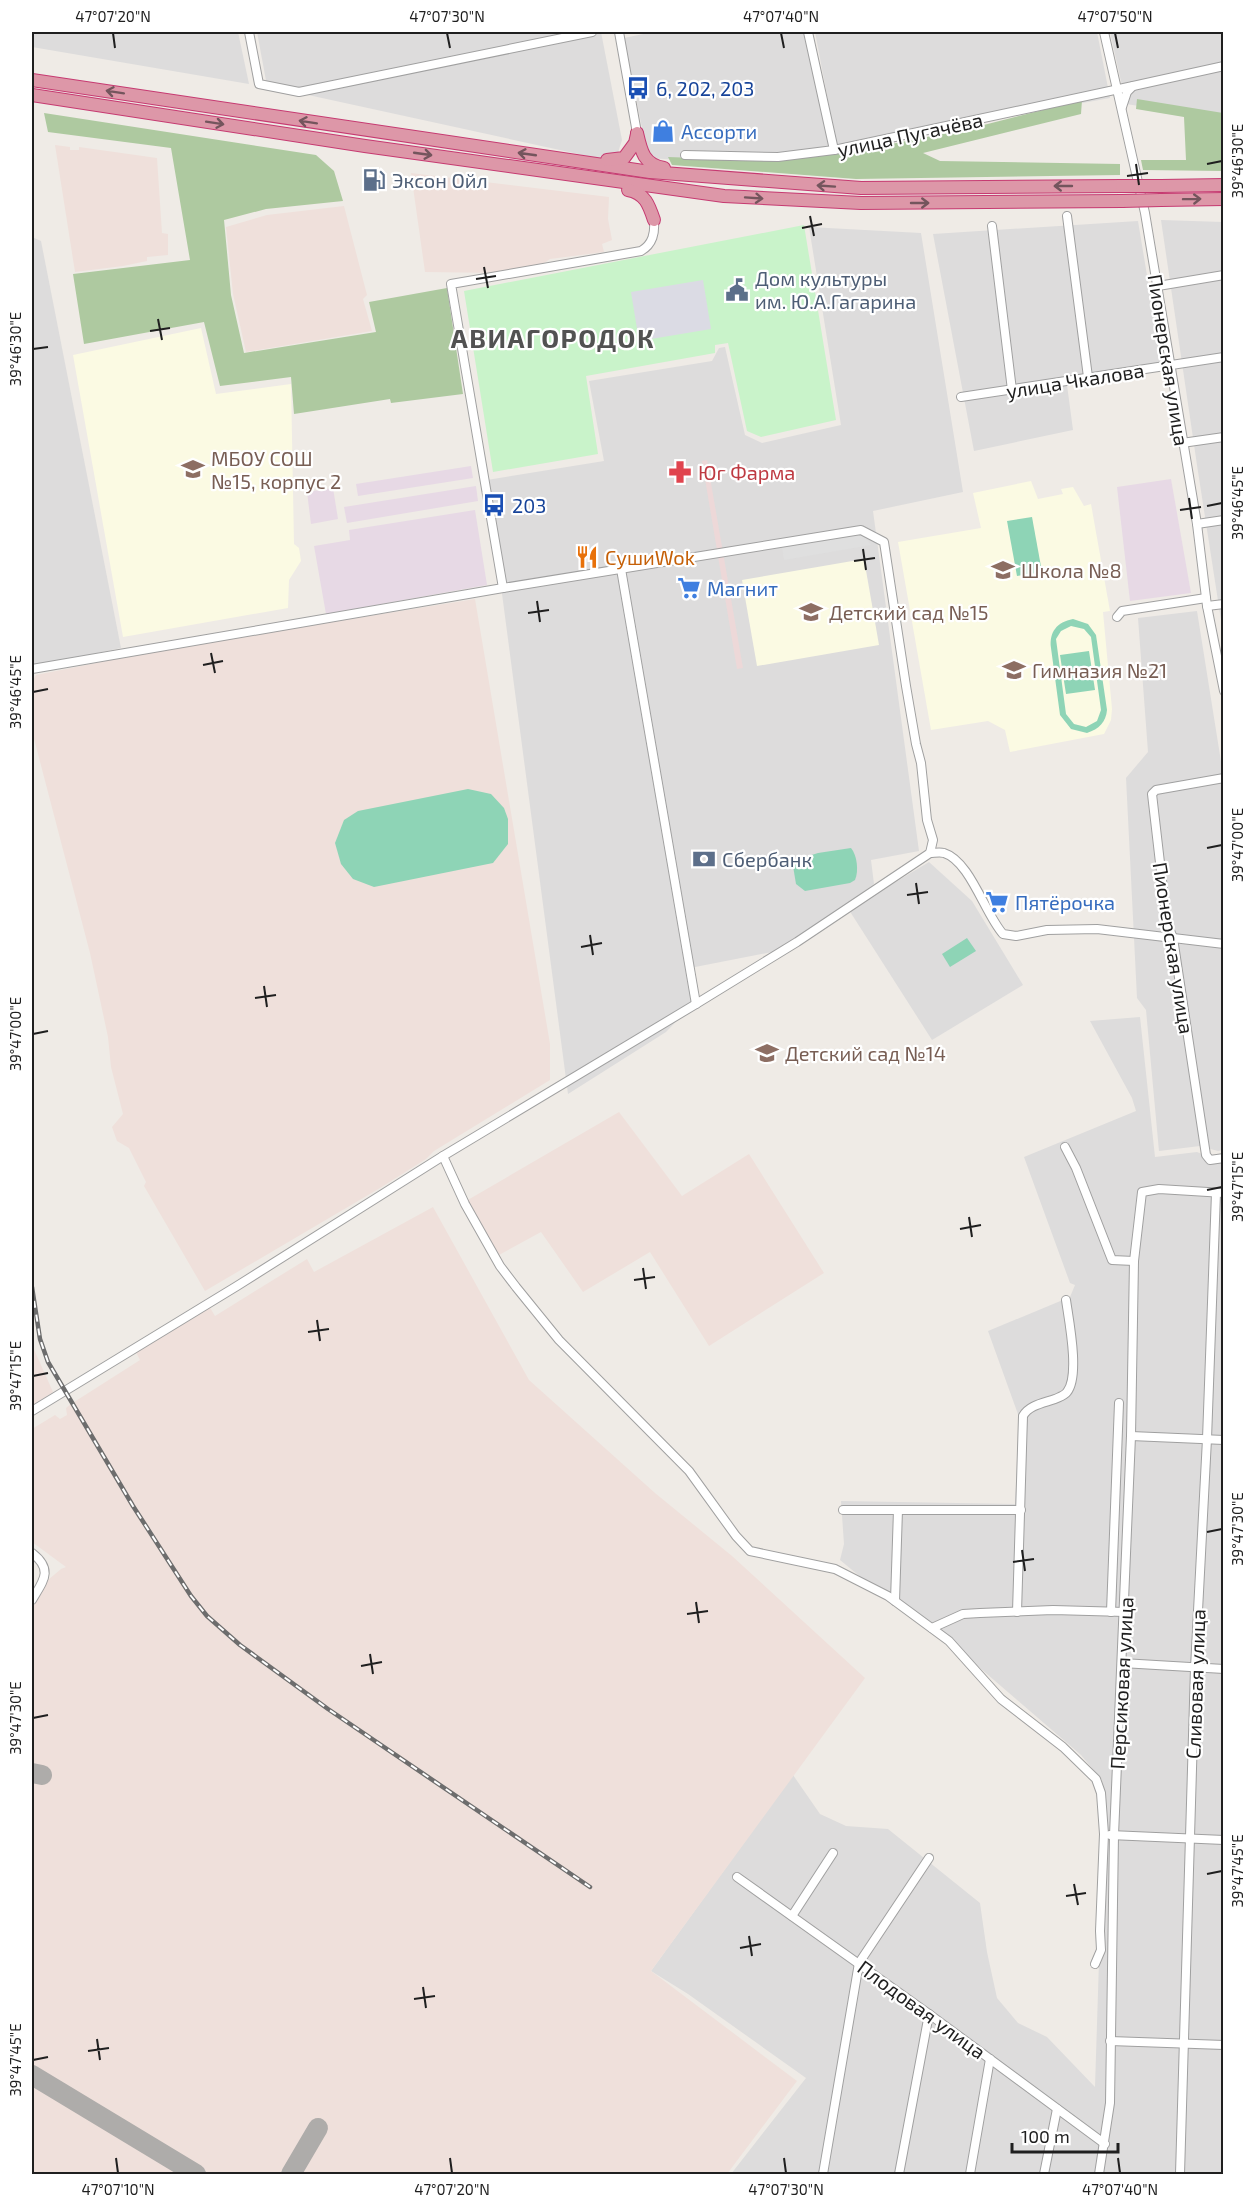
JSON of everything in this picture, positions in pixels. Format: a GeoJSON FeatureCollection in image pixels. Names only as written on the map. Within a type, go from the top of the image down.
{"type":"FeatureCollection","features":[{"type":"Feature","properties":{"kind":"highway"},"geometry":{"type":"LineString","coordinates":[[32,80],[650,172],[861,188],[1224,185]]}},
{"type":"Feature","properties":{"kind":"highway"},"geometry":{"type":"LineString","coordinates":[[32,95],[724,196],[861,203],[1224,199]]}},
{"type":"Feature","properties":{"kind":"highway"},"geometry":{"type":"LineString","coordinates":[[571,160],[589,157],[611,160],[624,158],[635,142],[637,133]]}},
{"type":"Feature","properties":{"kind":"highway"},"geometry":{"type":"LineString","coordinates":[[637,133],[644,158],[648,163],[709,177]]}},
{"type":"Feature","properties":{"kind":"highway"},"geometry":{"type":"LineString","coordinates":[[479,162],[476,157],[477,151],[483,148]]}},
{"type":"Feature","properties":{"kind":"highway"},"geometry":{"type":"LineString","coordinates":[[584,177],[591,184],[640,194],[649,205],[654,220]]}},
{"type":"Feature","properties":{"kind":"highway"},"geometry":{"type":"LineString","coordinates":[[861,188],[875,191],[877,198],[861,203]]}},
{"type":"Feature","properties":{"kind":"highway"},"geometry":{"type":"LineString","coordinates":[[654,220],[657,203],[664,196],[701,199],[724,196]]}},
{"type":"Feature","properties":{"kind":"street"},"geometry":{"type":"LineString","coordinates":[[249,32],[259,84],[299,92],[592,32]]}},
{"type":"Feature","properties":{"kind":"street"},"geometry":{"type":"LineString","coordinates":[[619,32],[637,133]]}},
{"type":"Feature","properties":{"kind":"street"},"geometry":{"type":"LineString","coordinates":[[808,32],[834,150]]}},
{"type":"Feature","properties":{"kind":"street","name":"Пионерская улица"},"geometry":{"type":"LineString","coordinates":[[1104,32],[1145,213],[1223,689]]}},
{"type":"Feature","properties":{"kind":"street","name":"улица Пугачёва"},"geometry":{"type":"LineString","coordinates":[[685,155],[778,157],[834,150],[1224,66]]}},
{"type":"Feature","properties":{"kind":"street"},"geometry":{"type":"LineString","coordinates":[[1122,107],[1127,92],[1133,86]]}},
{"type":"Feature","properties":{"kind":"street"},"geometry":{"type":"LineString","coordinates":[[1067,216],[1088,377]]}},
{"type":"Feature","properties":{"kind":"street"},"geometry":{"type":"LineString","coordinates":[[503,588],[451,284],[641,251],[648,247],[653,239],[654,220]]}},
{"type":"Feature","properties":{"kind":"street"},"geometry":{"type":"LineString","coordinates":[[992,226],[1012,390]]}},
{"type":"Feature","properties":{"kind":"street"},"geometry":{"type":"LineString","coordinates":[[1158,286],[1224,275]]}},
{"type":"Feature","properties":{"kind":"street","name":"улица Чкалова"},"geometry":{"type":"LineString","coordinates":[[961,397],[1224,357]]}},
{"type":"Feature","properties":{"kind":"street"},"geometry":{"type":"LineString","coordinates":[[1182,443],[1224,437]]}},
{"type":"Feature","properties":{"kind":"street"},"geometry":{"type":"LineString","coordinates":[[1197,524],[1224,520]]}},
{"type":"Feature","properties":{"kind":"street"},"geometry":{"type":"LineString","coordinates":[[32,669],[503,588],[861,530],[884,542],[914,734],[921,763],[927,820],[933,840],[930,853]]}},
{"type":"Feature","properties":{"kind":"street"},"geometry":{"type":"LineString","coordinates":[[621,569],[696,1004]]}},
{"type":"Feature","properties":{"kind":"street"},"geometry":{"type":"LineString","coordinates":[[1117,617],[1122,611],[1207,602],[1224,604]]}},
{"type":"Feature","properties":{"kind":"street","name":"Пионерская улица"},"geometry":{"type":"LineString","coordinates":[[1224,778],[1156,790],[1152,794],[1167,923],[1173,938],[1206,1155],[1210,1160],[1224,1158]]}},
{"type":"Feature","properties":{"kind":"street"},"geometry":{"type":"LineString","coordinates":[[32,1411],[237,1286],[443,1156],[797,942],[930,853],[944,853],[956,861],[967,874],[995,925],[1003,934],[1016,936],[1047,930],[1097,929],[1224,944]]}},
{"type":"Feature","properties":{"kind":"street"},"geometry":{"type":"LineString","coordinates":[[1065,1147],[1076,1168],[1112,1260],[1134,1261]]}},
{"type":"Feature","properties":{"kind":"street"},"geometry":{"type":"LineString","coordinates":[[443,1156],[465,1204],[510,1280],[559,1340],[689,1471],[736,1536],[750,1551],[835,1569],[860,1580],[894,1601],[949,1641],[1001,1699],[1063,1747],[1096,1779],[1101,1793],[1104,1834],[1101,1950],[1095,1964]]}},
{"type":"Feature","properties":{"kind":"street","name":"Персиковая улица"},"geometry":{"type":"LineString","coordinates":[[1099,2175],[1110,2103],[1114,1835],[1125,1612],[1134,1261],[1142,1192],[1159,1189],[1220,1193]]}},
{"type":"Feature","properties":{"kind":"street","name":"Сливовая улица"},"geometry":{"type":"LineString","coordinates":[[1180,2175],[1195,1668],[1220,1193]]}},
{"type":"Feature","properties":{"kind":"street"},"geometry":{"type":"LineString","coordinates":[[1017,1612],[1023,1416],[1027,1409],[1065,1395],[1069,1389],[1073,1369],[1066,1300]]}},
{"type":"Feature","properties":{"kind":"street"},"geometry":{"type":"LineString","coordinates":[[1111,1612],[1119,1403]]}},
{"type":"Feature","properties":{"kind":"street"},"geometry":{"type":"LineString","coordinates":[[1131,1436],[1224,1440]]}},
{"type":"Feature","properties":{"kind":"street"},"geometry":{"type":"LineString","coordinates":[[894,1601],[898,1509]]}},
{"type":"Feature","properties":{"kind":"street"},"geometry":{"type":"LineString","coordinates":[[843,1510],[1021,1510]]}},
{"type":"Feature","properties":{"kind":"street"},"geometry":{"type":"LineString","coordinates":[[32,1553],[45,1566],[43,1581],[32,1600]]}},
{"type":"Feature","properties":{"kind":"street"},"geometry":{"type":"LineString","coordinates":[[932,1628],[963,1614],[1125,1612]]}},
{"type":"Feature","properties":{"kind":"street"},"geometry":{"type":"LineString","coordinates":[[1122,1663],[1224,1669]]}},
{"type":"Feature","properties":{"kind":"street"},"geometry":{"type":"LineString","coordinates":[[1104,1834],[1224,1840]]}},
{"type":"Feature","properties":{"kind":"street"},"geometry":{"type":"LineString","coordinates":[[792,1916],[833,1853]]}},
{"type":"Feature","properties":{"kind":"street"},"geometry":{"type":"LineString","coordinates":[[823,2175],[859,1963],[929,1858]]}},
{"type":"Feature","properties":{"kind":"street","name":"Плодовая улица"},"geometry":{"type":"LineString","coordinates":[[737,1877],[930,2014],[1105,2144]]}},
{"type":"Feature","properties":{"kind":"street"},"geometry":{"type":"LineString","coordinates":[[899,2175],[930,2014]]}},
{"type":"Feature","properties":{"kind":"street"},"geometry":{"type":"LineString","coordinates":[[1110,2041],[1224,2045]]}},
{"type":"Feature","properties":{"kind":"street"},"geometry":{"type":"LineString","coordinates":[[970,2175],[990,2059]]}},
{"type":"Feature","properties":{"kind":"street"},"geometry":{"type":"LineString","coordinates":[[1044,2175],[1057,2109]]}},
{"type":"Feature","properties":{"kind":"shaded area"},"geometry":{"type":"Polygon","coordinates":[[[32,32],[238,32],[249,84],[32,47],[32,32]]]}},
{"type":"Feature","properties":{"kind":"shaded area"},"geometry":{"type":"Polygon","coordinates":[[[257,32],[601,32],[622,140],[615,162],[267,86],[257,32]]]}},
{"type":"Feature","properties":{"kind":"shaded area"},"geometry":{"type":"Polygon","coordinates":[[[653,32],[806,32],[834,157],[780,166],[648,158],[624,38],[653,32]]]}},
{"type":"Feature","properties":{"kind":"shaded area"},"geometry":{"type":"Polygon","coordinates":[[[815,32],[1097,32],[1110,98],[837,148],[815,32]]]}},
{"type":"Feature","properties":{"kind":"shaded area"},"geometry":{"type":"Polygon","coordinates":[[[1110,32],[1223,32],[1223,119],[1126,104],[1110,32]]]}},
{"type":"Feature","properties":{"kind":"shaded area"},"geometry":{"type":"Polygon","coordinates":[[[55,145],[70,147],[70,150],[79,150],[79,147],[157,158],[162,233],[168,234],[168,255],[147,257],[147,261],[123,266],[75,272],[55,145]]]}},
{"type":"Feature","properties":{"kind":"shaded area"},"geometry":{"type":"Polygon","coordinates":[[[411,173],[609,197],[608,219],[612,240],[602,244],[604,252],[550,259],[537,268],[500,273],[425,272],[411,173]]]}},
{"type":"Feature","properties":{"kind":"shaded area"},"geometry":{"type":"Polygon","coordinates":[[[344,206],[367,295],[363,299],[372,331],[246,352],[233,294],[226,227],[267,215],[344,206]]]}},
{"type":"Feature","properties":{"kind":"shaded area"},"geometry":{"type":"Polygon","coordinates":[[[1161,220],[1223,222],[1223,633],[1197,465],[1161,220]]]}},
{"type":"Feature","properties":{"kind":"shaded area"},"geometry":{"type":"Polygon","coordinates":[[[1138,221],[1162,366],[1067,385],[1073,430],[974,451],[933,234],[1138,221]]]}},
{"type":"Feature","properties":{"kind":"shaded area"},"geometry":{"type":"Polygon","coordinates":[[[809,227],[921,233],[963,492],[873,511],[919,851],[871,860],[874,884],[787,949],[690,968],[696,1001],[666,1032],[568,1094],[487,480],[604,461],[589,381],[712,361],[719,348],[725,347],[745,435],[762,443],[841,425],[809,227]]]}},
{"type":"Feature","properties":{"kind":"shaded area"},"geometry":{"type":"Polygon","coordinates":[[[32,237],[41,241],[121,648],[32,667],[32,237]]]}},
{"type":"Feature","properties":{"kind":"shaded area"},"geometry":{"type":"Polygon","coordinates":[[[703,280],[711,329],[639,341],[631,292],[703,280]]]}},
{"type":"Feature","properties":{"kind":"shaded area","name":"МБОУ СОШ №15, корпус 2"},"geometry":{"type":"Polygon","coordinates":[[[201,328],[216,394],[291,384],[294,544],[299,548],[301,561],[289,580],[288,608],[123,637],[73,355],[201,328]]]}},
{"type":"Feature","properties":{"kind":"shaded area"},"geometry":{"type":"Polygon","coordinates":[[[707,460],[743,668],[737,669],[702,461],[707,460]]]}},
{"type":"Feature","properties":{"kind":"shaded area"},"geometry":{"type":"Polygon","coordinates":[[[471,466],[473,478],[358,496],[356,484],[471,466]]]}},
{"type":"Feature","properties":{"kind":"shaded area"},"geometry":{"type":"Polygon","coordinates":[[[1171,479],[1191,593],[1130,601],[1117,487],[1171,479]]]}},
{"type":"Feature","properties":{"kind":"shaded area"},"geometry":{"type":"Polygon","coordinates":[[[1031,481],[1038,499],[1063,494],[1061,489],[1073,487],[1084,506],[1091,504],[1110,611],[1103,612],[1112,709],[1111,720],[1104,734],[1010,752],[1005,730],[988,721],[931,730],[898,542],[981,528],[973,493],[1031,481]]]}},
{"type":"Feature","properties":{"kind":"shaded area"},"geometry":{"type":"Polygon","coordinates":[[[476,486],[478,501],[347,523],[344,507],[476,486]]]}},
{"type":"Feature","properties":{"kind":"shaded area"},"geometry":{"type":"Polygon","coordinates":[[[333,488],[338,519],[311,524],[307,492],[333,488]]]}},
{"type":"Feature","properties":{"kind":"shaded area"},"geometry":{"type":"Polygon","coordinates":[[[475,510],[487,585],[326,614],[314,546],[350,540],[349,530],[475,510]]]}},
{"type":"Feature","properties":{"kind":"shaded area"},"geometry":{"type":"Polygon","coordinates":[[[863,534],[871,545],[784,560],[782,547],[863,534]]]}},
{"type":"Feature","properties":{"kind":"shaded area","name":"Детский сад №15"},"geometry":{"type":"Polygon","coordinates":[[[864,559],[879,645],[757,666],[742,580],[864,559]]]}},
{"type":"Feature","properties":{"kind":"shaded area"},"geometry":{"type":"Polygon","coordinates":[[[475,599],[550,1044],[550,1080],[434,1151],[426,1159],[380,1188],[205,1291],[144,1186],[146,1182],[129,1148],[117,1141],[112,1127],[123,1114],[111,1067],[108,1037],[90,953],[32,731],[32,682],[36,675],[177,647],[475,599]]]}},
{"type":"Feature","properties":{"kind":"shaded area"},"geometry":{"type":"Polygon","coordinates":[[[1197,611],[1223,774],[1223,1150],[1218,1151],[1200,1146],[1159,1151],[1146,1010],[1137,998],[1126,778],[1148,752],[1138,618],[1197,611]]]}},
{"type":"Feature","properties":{"kind":"shaded area"},"geometry":{"type":"Polygon","coordinates":[[[929,862],[972,901],[1023,985],[932,1040],[849,910],[929,862]]]}},
{"type":"Feature","properties":{"kind":"shaded area"},"geometry":{"type":"Polygon","coordinates":[[[1140,1017],[1155,1157],[1197,1152],[1209,1157],[1223,1156],[1223,2174],[731,2174],[806,2078],[688,1994],[651,1971],[793,1775],[820,1814],[846,1826],[888,1829],[980,1903],[997,1998],[1018,2023],[1047,2037],[1095,2087],[1104,1804],[1102,1780],[1081,1755],[951,1643],[840,1560],[844,1544],[841,1501],[1015,1504],[1019,1417],[988,1331],[1070,1297],[1075,1285],[1070,1283],[1024,1157],[1136,1111],[1132,1098],[1090,1021],[1140,1017]]]}},
{"type":"Feature","properties":{"kind":"shaded area"},"geometry":{"type":"Polygon","coordinates":[[[619,1112],[682,1196],[749,1154],[824,1273],[709,1346],[650,1252],[583,1292],[541,1232],[499,1255],[466,1201],[619,1112]]]}},
{"type":"Feature","properties":{"kind":"shaded area"},"geometry":{"type":"Polygon","coordinates":[[[433,1207],[529,1380],[655,1493],[732,1556],[865,1678],[651,1971],[797,2081],[727,2174],[32,2174],[32,1609],[48,1580],[66,1567],[32,1542],[32,1429],[55,1415],[60,1419],[67,1415],[66,1408],[71,1404],[140,1360],[136,1352],[209,1306],[215,1316],[307,1259],[314,1272],[433,1207]]]}},
{"type":"Feature","properties":{"kind":"shaded area"},"geometry":{"type":"Polygon","coordinates":[[[32,1345],[53,1392],[32,1406],[32,1345]]]}},
{"type":"Feature","properties":{"kind":"green space"},"geometry":{"type":"Polygon","coordinates":[[[1137,99],[1223,113],[1223,171],[1143,170],[1141,160],[1186,160],[1184,117],[1136,109],[1137,99]]]}},
{"type":"Feature","properties":{"kind":"green space"},"geometry":{"type":"Polygon","coordinates":[[[1082,100],[1081,114],[923,153],[940,161],[1120,164],[1120,175],[856,179],[672,165],[668,157],[774,161],[846,153],[972,128],[1082,100]]]}},
{"type":"Feature","properties":{"kind":"green space"},"geometry":{"type":"Polygon","coordinates":[[[44,113],[316,155],[334,171],[343,201],[266,209],[224,220],[231,295],[244,353],[376,332],[369,302],[447,288],[463,394],[391,403],[390,399],[294,414],[291,377],[220,386],[204,322],[84,344],[73,274],[190,260],[171,148],[48,132],[44,113]]]}},
{"type":"Feature","properties":{"kind":"green space"},"geometry":{"type":"Polygon","coordinates":[[[804,225],[836,420],[761,437],[747,431],[728,343],[715,345],[715,353],[586,376],[598,454],[493,472],[464,291],[804,225]]]}},
{"type":"Feature","properties":{"kind":"green space"},"geometry":{"type":"Polygon","coordinates":[[[1032,517],[1042,572],[1017,576],[1007,521],[1032,517]]]}},
{"type":"Feature","properties":{"kind":"green space"},"geometry":{"type":"Polygon","coordinates":[[[1073,619],[1088,624],[1096,635],[1107,710],[1101,724],[1087,733],[1071,729],[1060,715],[1051,642],[1051,637],[1058,625],[1073,619]],[[1071,626],[1061,631],[1056,639],[1066,714],[1074,724],[1086,727],[1097,721],[1101,710],[1091,637],[1084,629],[1071,626]]]}},
{"type":"Feature","properties":{"kind":"green space"},"geometry":{"type":"Polygon","coordinates":[[[1089,651],[1095,690],[1066,694],[1060,655],[1089,651]]]}},
{"type":"Feature","properties":{"kind":"green space"},"geometry":{"type":"Polygon","coordinates":[[[468,789],[491,794],[504,808],[508,819],[508,844],[493,863],[374,887],[353,879],[341,864],[335,843],[344,820],[358,811],[468,789]]]}},
{"type":"Feature","properties":{"kind":"green space"},"geometry":{"type":"Polygon","coordinates":[[[851,848],[857,863],[855,880],[850,883],[805,891],[796,884],[793,866],[796,860],[818,853],[851,848]]]}},
{"type":"Feature","properties":{"kind":"green space"},"geometry":{"type":"Polygon","coordinates":[[[967,938],[976,951],[950,967],[942,954],[967,938]]]}},
{"type":"Feature","properties":{"kind":"taxiway"},"geometry":{"type":"LineString","coordinates":[[32,1773],[42,1775]]}},
{"type":"Feature","properties":{"kind":"taxiway"},"geometry":{"type":"LineString","coordinates":[[32,2075],[196,2174]]}},
{"type":"Feature","properties":{"kind":"taxiway"},"geometry":{"type":"LineString","coordinates":[[291,2174],[318,2128]]}},
{"type":"Feature","properties":{"kind":"railway"},"geometry":{"type":"LineString","coordinates":[[32,1287],[40,1339],[48,1362],[133,1506],[191,1596],[207,1616],[240,1645],[328,1709],[590,1887]]}},
{"type":"Feature","properties":{"kind":"place","name":"6, 202, 203"},"geometry":{"type":"Point","coordinates":[638,88]}},
{"type":"Feature","properties":{"kind":"place","name":"Ассорти"},"geometry":{"type":"Point","coordinates":[663,131]}},
{"type":"Feature","properties":{"kind":"place","name":"Эксон Ойл"},"geometry":{"type":"Point","coordinates":[374,180]}},
{"type":"Feature","properties":{"kind":"place","name":"Дом культуры им. Ю.А.Гагарина"},"geometry":{"type":"Point","coordinates":[737,290]}},
{"type":"Feature","properties":{"kind":"place","name":"МБОУ СОШ №15, корпус 2"},"geometry":{"type":"Point","coordinates":[193,469]}},
{"type":"Feature","properties":{"kind":"place","name":"Юг Фарма"},"geometry":{"type":"Point","coordinates":[680,472]}},
{"type":"Feature","properties":{"kind":"place","name":"203"},"geometry":{"type":"Point","coordinates":[494,505]}},
{"type":"Feature","properties":{"kind":"place","name":"СушиWok"},"geometry":{"type":"Point","coordinates":[587,557]}},
{"type":"Feature","properties":{"kind":"place","name":"Школа №8"},"geometry":{"type":"Point","coordinates":[1003,570]}},
{"type":"Feature","properties":{"kind":"place","name":"Магнит"},"geometry":{"type":"Point","coordinates":[689,588]}},
{"type":"Feature","properties":{"kind":"place","name":"Детский сад №15"},"geometry":{"type":"Point","coordinates":[811,612]}},
{"type":"Feature","properties":{"kind":"place","name":"Гимназия №21"},"geometry":{"type":"Point","coordinates":[1014,670]}},
{"type":"Feature","properties":{"kind":"place","name":"Сбербанк"},"geometry":{"type":"Point","coordinates":[704,859]}},
{"type":"Feature","properties":{"kind":"place","name":"Пятёрочка"},"geometry":{"type":"Point","coordinates":[997,902]}},
{"type":"Feature","properties":{"kind":"place","name":"Детский сад №14"},"geometry":{"type":"Point","coordinates":[767,1053]}},
{"type":"Feature","properties":{"kind":"district","name":"АВИАГОРОДОК"},"geometry":{"type":"Point","coordinates":[553,337]}}]}
